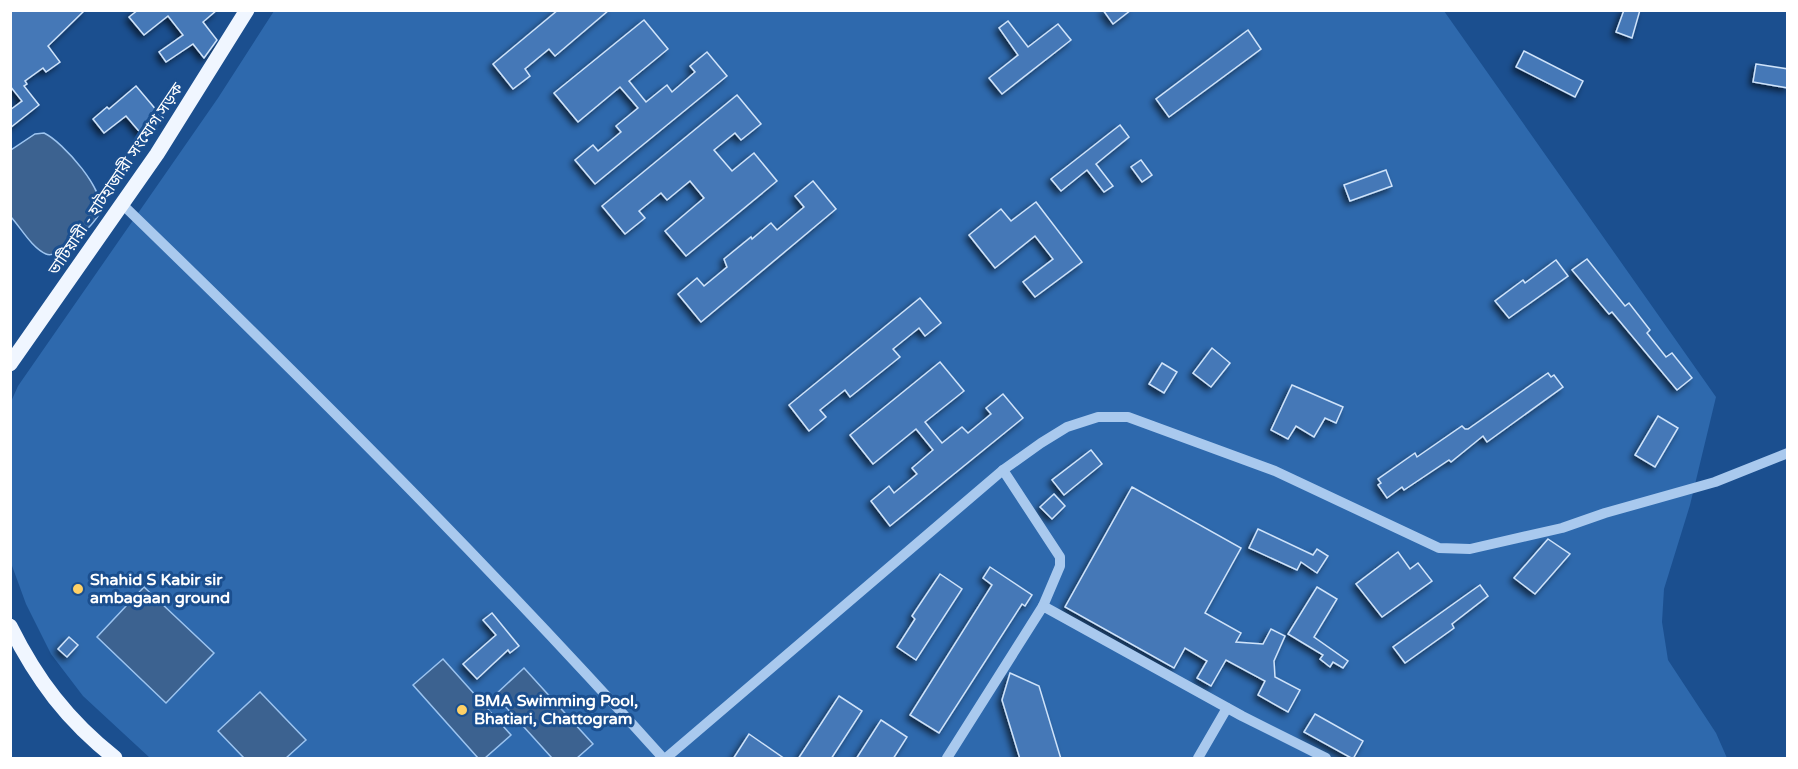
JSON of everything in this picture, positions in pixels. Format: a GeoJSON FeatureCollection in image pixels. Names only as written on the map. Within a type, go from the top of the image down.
{"type":"FeatureCollection","features":[{"type":"Feature","properties":{"kind":"main road","name":"ভাটিয়ারী - হাটহাজারী সংযোগ সড়ক"},"geometry":{"type":"LineString","coordinates":[[10,364],[157,154],[247,10]]}},
{"type":"Feature","properties":{"kind":"main road"},"geometry":{"type":"LineString","coordinates":[[10,626],[30,665],[64,712],[115,759]]}},
{"type":"Feature","properties":{"kind":"lane"},"geometry":{"type":"LineString","coordinates":[[122,204],[386,462],[665,759],[1003,470],[1041,442],[1067,427],[1098,417],[1128,417],[1275,471],[1439,548],[1470,549],[1562,528],[1605,513],[1715,482],[1788,453]]}},
{"type":"Feature","properties":{"kind":"lane"},"geometry":{"type":"LineString","coordinates":[[947,759],[1043,606],[1060,566],[1060,557],[1003,470]]}},
{"type":"Feature","properties":{"kind":"lane"},"geometry":{"type":"LineString","coordinates":[[1043,606],[1227,708],[1326,759]]}},
{"type":"Feature","properties":{"kind":"lane"},"geometry":{"type":"LineString","coordinates":[[1198,759],[1227,708]]}},
{"type":"Feature","properties":{"kind":"shaded area"},"geometry":{"type":"Polygon","coordinates":[[[274,11],[1444,11],[1716,397],[1690,505],[1664,589],[1662,622],[1668,660],[1716,733],[1727,758],[150,758],[83,696],[51,654],[26,604],[11,563],[10,404],[18,386],[218,98],[274,11]]]}},
{"type":"Feature","properties":{"kind":"shaded area"},"geometry":{"type":"Polygon","coordinates":[[[44,133],[62,146],[82,169],[91,181],[100,205],[96,219],[83,233],[67,247],[52,254],[46,254],[36,247],[11,217],[11,150],[35,134],[44,133]]]}},
{"type":"Feature","properties":{"kind":"shaded area"},"geometry":{"type":"Polygon","coordinates":[[[144,587],[214,653],[166,703],[97,637],[144,587]]]}},
{"type":"Feature","properties":{"kind":"shaded area","name":"BMA Swimming Pool, Bhatiari, Chattogram"},"geometry":{"type":"Polygon","coordinates":[[[443,659],[511,735],[485,758],[478,758],[413,685],[443,659]]]}},
{"type":"Feature","properties":{"kind":"shaded area"},"geometry":{"type":"Polygon","coordinates":[[[524,668],[593,744],[577,758],[552,758],[495,695],[524,668]]]}},
{"type":"Feature","properties":{"kind":"shaded area"},"geometry":{"type":"Polygon","coordinates":[[[260,692],[306,740],[286,758],[244,758],[218,731],[260,692]]]}},
{"type":"Feature","properties":{"kind":"building"},"geometry":{"type":"Polygon","coordinates":[[[10,10],[85,10],[48,46],[60,62],[46,72],[43,68],[25,81],[27,84],[24,86],[39,105],[10,128],[10,110],[22,101],[10,86],[10,10]]]}},
{"type":"Feature","properties":{"kind":"building"},"geometry":{"type":"Polygon","coordinates":[[[138,10],[217,10],[203,22],[217,40],[204,58],[193,44],[166,62],[159,52],[183,35],[168,16],[144,35],[129,17],[138,10]]]}},
{"type":"Feature","properties":{"kind":"building"},"geometry":{"type":"Polygon","coordinates":[[[558,10],[609,10],[555,56],[549,49],[525,69],[530,76],[513,89],[493,64],[558,10]]]}},
{"type":"Feature","properties":{"kind":"building"},"geometry":{"type":"Polygon","coordinates":[[[1103,10],[1131,10],[1113,24],[1103,10]]]}},
{"type":"Feature","properties":{"kind":"building"},"geometry":{"type":"Polygon","coordinates":[[[1624,10],[1640,10],[1632,38],[1616,32],[1624,10]]]}},
{"type":"Feature","properties":{"kind":"building"},"geometry":{"type":"Polygon","coordinates":[[[644,20],[668,49],[629,81],[646,102],[667,85],[672,92],[695,72],[690,66],[707,52],[727,76],[595,184],[575,160],[593,145],[598,151],[621,132],[616,126],[638,108],[620,87],[578,122],[554,93],[644,20]]]}},
{"type":"Feature","properties":{"kind":"building"},"geometry":{"type":"Polygon","coordinates":[[[1008,21],[1028,47],[1058,24],[1071,40],[1002,94],[989,78],[1018,55],[999,28],[1008,21]]]}},
{"type":"Feature","properties":{"kind":"building"},"geometry":{"type":"Polygon","coordinates":[[[1248,30],[1261,49],[1169,117],[1156,99],[1248,30]]]}},
{"type":"Feature","properties":{"kind":"building"},"geometry":{"type":"Polygon","coordinates":[[[1524,51],[1583,81],[1575,97],[1516,67],[1524,51]]]}},
{"type":"Feature","properties":{"kind":"building"},"geometry":{"type":"Polygon","coordinates":[[[1756,64],[1788,69],[1788,88],[1753,82],[1756,64]]]}},
{"type":"Feature","properties":{"kind":"building"},"geometry":{"type":"Polygon","coordinates":[[[136,86],[163,118],[143,136],[126,116],[104,133],[93,119],[107,107],[109,109],[136,86]]]}},
{"type":"Feature","properties":{"kind":"building"},"geometry":{"type":"Polygon","coordinates":[[[737,95],[761,124],[741,140],[735,133],[714,150],[732,171],[754,153],[777,181],[686,256],[665,231],[704,198],[690,181],[667,200],[661,193],[639,211],[645,218],[625,234],[602,206],[737,95]]]}},
{"type":"Feature","properties":{"kind":"building"},"geometry":{"type":"Polygon","coordinates":[[[1120,125],[1129,137],[1096,164],[1113,186],[1104,192],[1087,170],[1061,191],[1051,179],[1120,125]]]}},
{"type":"Feature","properties":{"kind":"building"},"geometry":{"type":"Polygon","coordinates":[[[1141,160],[1152,175],[1142,182],[1131,167],[1141,160]]]}},
{"type":"Feature","properties":{"kind":"building"},"geometry":{"type":"Polygon","coordinates":[[[1386,170],[1392,186],[1350,201],[1344,185],[1386,170]]]}},
{"type":"Feature","properties":{"kind":"building"},"geometry":{"type":"Polygon","coordinates":[[[813,181],[836,209],[701,322],[678,294],[697,278],[704,286],[727,267],[724,259],[771,223],[777,230],[804,207],[795,196],[813,181]]]}},
{"type":"Feature","properties":{"kind":"building"},"geometry":{"type":"Polygon","coordinates":[[[1036,202],[1082,262],[1035,297],[1023,282],[1053,259],[1035,236],[995,268],[969,235],[1001,209],[1011,221],[1036,202]]]}},
{"type":"Feature","properties":{"kind":"building"},"geometry":{"type":"Polygon","coordinates":[[[1587,259],[1625,306],[1629,303],[1650,330],[1647,333],[1666,357],[1672,353],[1692,378],[1677,390],[1612,312],[1609,314],[1572,270],[1587,259]]]}},
{"type":"Feature","properties":{"kind":"building"},"geometry":{"type":"Polygon","coordinates":[[[1556,260],[1568,276],[1509,318],[1495,301],[1523,280],[1525,283],[1556,260]]]}},
{"type":"Feature","properties":{"kind":"building"},"geometry":{"type":"Polygon","coordinates":[[[920,298],[941,323],[925,336],[919,328],[893,349],[900,357],[850,397],[845,390],[820,410],[826,417],[809,431],[789,405],[920,298]]]}},
{"type":"Feature","properties":{"kind":"building"},"geometry":{"type":"Polygon","coordinates":[[[1212,348],[1230,363],[1211,387],[1193,373],[1212,348]]]}},
{"type":"Feature","properties":{"kind":"building"},"geometry":{"type":"Polygon","coordinates":[[[940,362],[964,391],[925,422],[942,443],[962,427],[968,433],[991,414],[986,408],[1003,394],[1023,418],[890,526],[871,501],[889,486],[894,493],[917,474],[912,468],[933,450],[916,429],[873,464],[850,435],[940,362]]]}},
{"type":"Feature","properties":{"kind":"building"},"geometry":{"type":"Polygon","coordinates":[[[1162,363],[1177,372],[1164,393],[1149,384],[1162,363]]]}},
{"type":"Feature","properties":{"kind":"building"},"geometry":{"type":"Polygon","coordinates":[[[1548,373],[1551,377],[1554,375],[1563,387],[1487,442],[1483,436],[1451,462],[1449,460],[1404,490],[1402,487],[1387,498],[1378,485],[1381,483],[1378,479],[1415,453],[1417,457],[1462,426],[1468,429],[1548,373]]]}},
{"type":"Feature","properties":{"kind":"building"},"geometry":{"type":"Polygon","coordinates":[[[1292,385],[1343,407],[1336,423],[1325,418],[1314,437],[1296,426],[1288,439],[1271,430],[1292,385]]]}},
{"type":"Feature","properties":{"kind":"building"},"geometry":{"type":"Polygon","coordinates":[[[1658,416],[1678,428],[1655,467],[1635,455],[1658,416]]]}},
{"type":"Feature","properties":{"kind":"building"},"geometry":{"type":"Polygon","coordinates":[[[1091,450],[1102,464],[1064,495],[1052,480],[1091,450]]]}},
{"type":"Feature","properties":{"kind":"building"},"geometry":{"type":"Polygon","coordinates":[[[1132,487],[1241,548],[1205,613],[1241,633],[1236,642],[1263,644],[1271,629],[1285,636],[1274,661],[1275,677],[1300,690],[1288,712],[1258,695],[1265,681],[1226,660],[1211,686],[1197,678],[1207,661],[1185,648],[1174,668],[1065,607],[1132,487]]]}},
{"type":"Feature","properties":{"kind":"building"},"geometry":{"type":"Polygon","coordinates":[[[1054,494],[1065,506],[1052,519],[1040,507],[1054,494]]]}},
{"type":"Feature","properties":{"kind":"building"},"geometry":{"type":"Polygon","coordinates":[[[1258,529],[1313,555],[1317,549],[1328,556],[1317,573],[1301,562],[1297,570],[1249,548],[1258,529]]]}},
{"type":"Feature","properties":{"kind":"building"},"geometry":{"type":"Polygon","coordinates":[[[1548,539],[1570,554],[1535,594],[1514,578],[1548,539]]]}},
{"type":"Feature","properties":{"kind":"building"},"geometry":{"type":"Polygon","coordinates":[[[1398,552],[1410,569],[1418,563],[1432,581],[1382,617],[1356,584],[1398,552]]]}},
{"type":"Feature","properties":{"kind":"building"},"geometry":{"type":"Polygon","coordinates":[[[990,567],[1032,595],[1025,606],[1022,604],[939,733],[910,715],[992,585],[983,578],[990,567]]]}},
{"type":"Feature","properties":{"kind":"building"},"geometry":{"type":"Polygon","coordinates":[[[940,574],[962,589],[916,660],[897,647],[915,619],[912,616],[940,574]]]}},
{"type":"Feature","properties":{"kind":"building"},"geometry":{"type":"Polygon","coordinates":[[[1480,585],[1488,596],[1452,624],[1454,628],[1405,663],[1393,647],[1480,585]]]}},
{"type":"Feature","properties":{"kind":"building"},"geometry":{"type":"Polygon","coordinates":[[[1317,587],[1337,599],[1314,637],[1348,661],[1343,668],[1333,662],[1330,667],[1320,659],[1323,655],[1288,634],[1317,587]]]}},
{"type":"Feature","properties":{"kind":"building"},"geometry":{"type":"Polygon","coordinates":[[[492,613],[519,646],[510,653],[508,650],[477,679],[463,664],[496,635],[483,620],[492,613]]]}},
{"type":"Feature","properties":{"kind":"building"},"geometry":{"type":"Polygon","coordinates":[[[69,637],[78,645],[67,657],[58,649],[69,637]]]}},
{"type":"Feature","properties":{"kind":"building"},"geometry":{"type":"Polygon","coordinates":[[[1010,673],[1039,686],[1061,759],[1020,759],[1002,700],[1010,673]]]}},
{"type":"Feature","properties":{"kind":"building"},"geometry":{"type":"Polygon","coordinates":[[[839,696],[862,711],[831,759],[798,759],[839,696]]]}},
{"type":"Feature","properties":{"kind":"building"},"geometry":{"type":"Polygon","coordinates":[[[1315,714],[1363,741],[1353,759],[1304,732],[1315,714]]]}},
{"type":"Feature","properties":{"kind":"building"},"geometry":{"type":"Polygon","coordinates":[[[881,720],[907,737],[893,759],[856,759],[881,720]]]}},
{"type":"Feature","properties":{"kind":"building"},"geometry":{"type":"Polygon","coordinates":[[[749,734],[785,759],[733,759],[749,734]]]}},
{"type":"Feature","properties":{"kind":"place","name":"Shahid S Kabir sir ambagaan ground"},"geometry":{"type":"Point","coordinates":[78,589]}},
{"type":"Feature","properties":{"kind":"place","name":"BMA Swimming Pool, Bhatiari, Chattogram"},"geometry":{"type":"Point","coordinates":[462,710]}}]}
